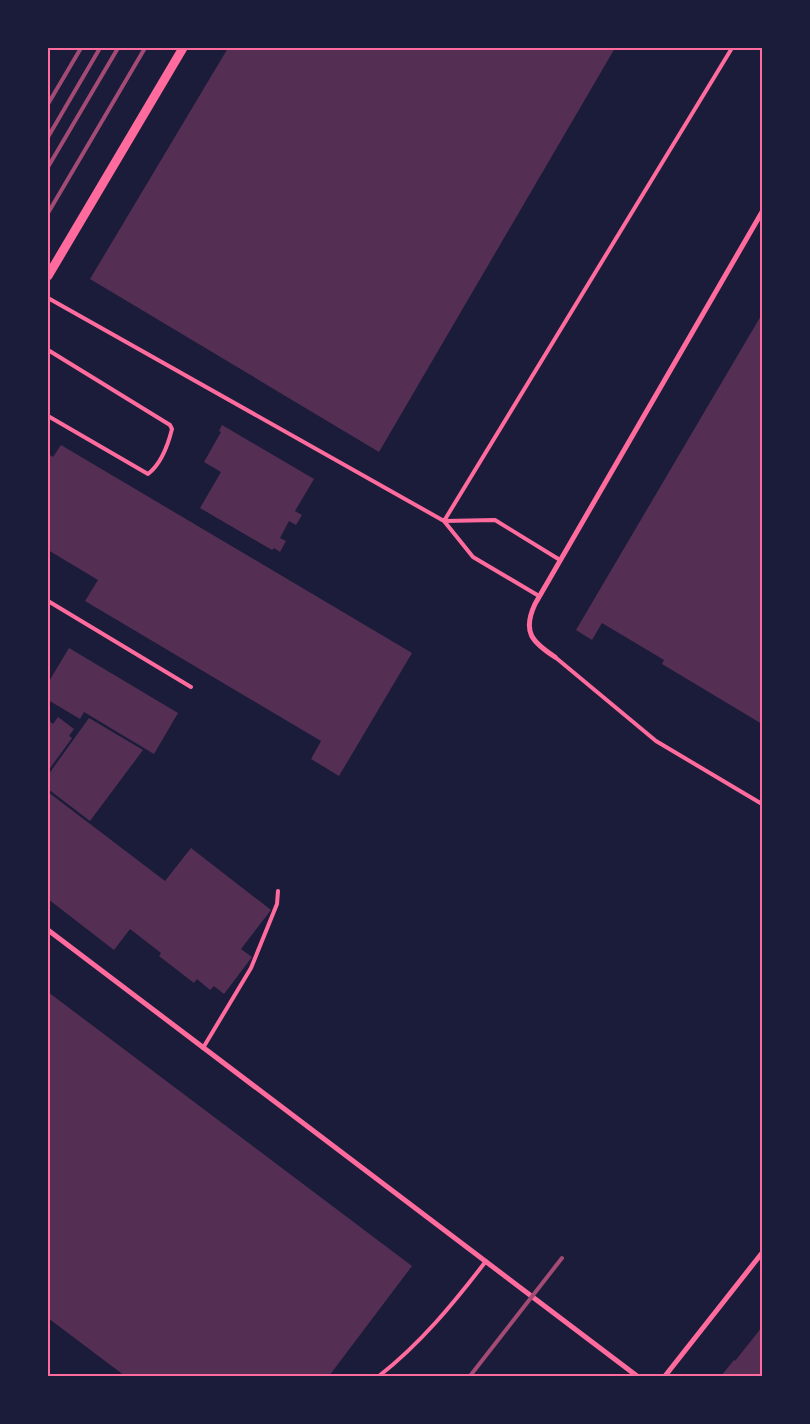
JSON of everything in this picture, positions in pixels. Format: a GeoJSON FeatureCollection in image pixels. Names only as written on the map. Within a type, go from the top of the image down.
{"type":"FeatureCollection","features":[{"type":"Feature","properties":{"kind":"street"},"geometry":{"type":"LineString","coordinates":[[48,276],[183,48]]}},
{"type":"Feature","properties":{"kind":"street"},"geometry":{"type":"LineString","coordinates":[[555,657],[539,646],[531,634],[530,616],[535,604],[762,212]]}},
{"type":"Feature","properties":{"kind":"street"},"geometry":{"type":"LineString","coordinates":[[48,930],[638,1376]]}},
{"type":"Feature","properties":{"kind":"street"},"geometry":{"type":"LineString","coordinates":[[665,1376],[762,1254]]}},
{"type":"Feature","properties":{"kind":"lane"},"geometry":{"type":"LineString","coordinates":[[444,522],[732,48]]}},
{"type":"Feature","properties":{"kind":"lane"},"geometry":{"type":"LineString","coordinates":[[48,298],[444,522],[473,557],[539,596]]}},
{"type":"Feature","properties":{"kind":"lane"},"geometry":{"type":"LineString","coordinates":[[48,350],[170,425],[172,429],[167,447],[153,470],[148,474],[48,416]]}},
{"type":"Feature","properties":{"kind":"lane"},"geometry":{"type":"LineString","coordinates":[[444,522],[495,520],[560,560]]}},
{"type":"Feature","properties":{"kind":"lane"},"geometry":{"type":"LineString","coordinates":[[48,601],[191,687]]}},
{"type":"Feature","properties":{"kind":"lane"},"geometry":{"type":"LineString","coordinates":[[555,657],[656,742],[762,804]]}},
{"type":"Feature","properties":{"kind":"lane"},"geometry":{"type":"LineString","coordinates":[[203,1048],[252,968],[277,904],[278,891]]}},
{"type":"Feature","properties":{"kind":"lane"},"geometry":{"type":"LineString","coordinates":[[379,1376],[392,1366],[436,1322],[486,1261]]}},
{"type":"Feature","properties":{"kind":"building"},"geometry":{"type":"Polygon","coordinates":[[[228,48],[615,48],[379,452],[90,279],[228,48]]]}},
{"type":"Feature","properties":{"kind":"building"},"geometry":{"type":"Polygon","coordinates":[[[762,314],[762,724],[662,664],[664,660],[602,623],[592,640],[576,630],[762,314]]]}},
{"type":"Feature","properties":{"kind":"building"},"geometry":{"type":"Polygon","coordinates":[[[222,425],[314,479],[295,511],[302,515],[296,525],[289,521],[280,538],[286,541],[280,552],[274,548],[272,550],[200,508],[221,472],[204,462],[221,432],[219,431],[222,425]]]}},
{"type":"Feature","properties":{"kind":"building"},"geometry":{"type":"Polygon","coordinates":[[[61,445],[412,653],[339,776],[311,759],[321,741],[85,601],[98,580],[48,550],[48,458],[50,455],[53,457],[61,445]]]}},
{"type":"Feature","properties":{"kind":"building"},"geometry":{"type":"Polygon","coordinates":[[[69,648],[178,713],[154,754],[84,712],[80,719],[48,700],[48,683],[69,648]]]}},
{"type":"Feature","properties":{"kind":"building"},"geometry":{"type":"Polygon","coordinates":[[[58,717],[74,729],[69,736],[72,738],[48,771],[48,720],[53,724],[58,717]]]}},
{"type":"Feature","properties":{"kind":"building"},"geometry":{"type":"Polygon","coordinates":[[[89,718],[143,750],[90,821],[48,789],[48,775],[89,718]]]}},
{"type":"Feature","properties":{"kind":"building"},"geometry":{"type":"Polygon","coordinates":[[[48,792],[165,881],[191,848],[271,910],[241,949],[252,957],[224,994],[214,986],[210,990],[197,979],[194,983],[159,956],[161,953],[130,929],[114,950],[48,899],[48,792]]]}},
{"type":"Feature","properties":{"kind":"building"},"geometry":{"type":"Polygon","coordinates":[[[48,992],[412,1266],[329,1376],[125,1376],[48,1318],[48,992]]]}},
{"type":"Feature","properties":{"kind":"building"},"geometry":{"type":"Polygon","coordinates":[[[762,1327],[762,1376],[721,1376],[735,1361],[762,1327]]]}},
{"type":"Feature","properties":{"kind":"railway"},"geometry":{"type":"LineString","coordinates":[[48,104],[81,48]]}},
{"type":"Feature","properties":{"kind":"railway"},"geometry":{"type":"LineString","coordinates":[[48,137],[100,48]]}},
{"type":"Feature","properties":{"kind":"railway"},"geometry":{"type":"LineString","coordinates":[[48,167],[118,48]]}},
{"type":"Feature","properties":{"kind":"railway"},"geometry":{"type":"LineString","coordinates":[[48,213],[145,48]]}},
{"type":"Feature","properties":{"kind":"railway"},"geometry":{"type":"LineString","coordinates":[[470,1376],[562,1258]]}}]}
